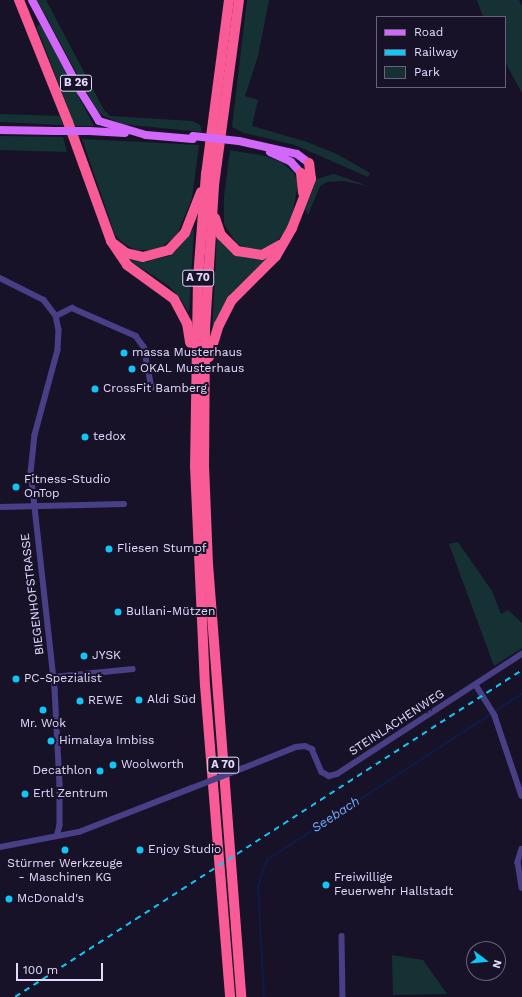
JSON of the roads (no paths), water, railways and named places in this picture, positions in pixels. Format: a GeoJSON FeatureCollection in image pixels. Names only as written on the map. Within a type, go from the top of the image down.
{"type":"FeatureCollection","features":[{"type":"Feature","properties":{"kind":"highway"},"geometry":{"type":"LineString","coordinates":[[19,0],[68,122],[111,241],[127,265],[167,292],[183,312],[200,382]]}},
{"type":"Feature","properties":{"kind":"highway","name":"A 70"},"geometry":{"type":"LineString","coordinates":[[229,0],[206,174],[198,278],[200,382],[208,564],[242,997]]}},
{"type":"Feature","properties":{"kind":"highway","name":"A 70"},"geometry":{"type":"LineString","coordinates":[[230,997],[208,722],[198,568],[200,382],[213,209],[222,121],[239,0]]}},
{"type":"Feature","properties":{"kind":"highway"},"geometry":{"type":"LineString","coordinates":[[200,382],[224,311],[241,289],[276,256],[285,242],[312,179],[309,163]]}},
{"type":"Feature","properties":{"kind":"highway"},"geometry":{"type":"LineString","coordinates":[[111,241],[126,253],[143,257],[169,250],[185,233],[190,223],[206,174]]}},
{"type":"Feature","properties":{"kind":"highway"},"geometry":{"type":"LineString","coordinates":[[302,174],[303,198]]}},
{"type":"Feature","properties":{"kind":"highway"},"geometry":{"type":"LineString","coordinates":[[213,209],[221,235],[237,251],[251,255],[266,254],[285,242]]}},
{"type":"Feature","properties":{"kind":"main road","name":"B 26"},"geometry":{"type":"LineString","coordinates":[[32,0],[95,116],[105,124],[146,135]]}},
{"type":"Feature","properties":{"kind":"main road","name":"B 26"},"geometry":{"type":"LineString","coordinates":[[0,130],[89,131],[193,138],[239,143],[297,154],[309,163]]}},
{"type":"Feature","properties":{"kind":"main road","name":"B 26"},"geometry":{"type":"LineString","coordinates":[[239,143],[279,154],[299,168],[302,174]]}},
{"type":"Feature","properties":{"kind":"street","name":"BIEGENHOFSTRASSE"},"geometry":{"type":"LineString","coordinates":[[0,278],[44,300],[56,316],[59,330],[58,350],[38,422],[32,454],[33,507],[54,677],[60,784],[60,825],[58,834]]}},
{"type":"Feature","properties":{"kind":"street"},"geometry":{"type":"LineString","coordinates":[[56,316],[72,308],[136,336],[144,347],[152,388]]}},
{"type":"Feature","properties":{"kind":"street"},"geometry":{"type":"LineString","coordinates":[[0,508],[124,504]]}},
{"type":"Feature","properties":{"kind":"street","name":"STEINLACHENWEG"},"geometry":{"type":"LineString","coordinates":[[58,834],[79,832],[296,747],[305,746],[312,749],[320,770],[328,776],[342,771],[522,654]]}},
{"type":"Feature","properties":{"kind":"street"},"geometry":{"type":"LineString","coordinates":[[54,677],[133,669]]}},
{"type":"Feature","properties":{"kind":"street"},"geometry":{"type":"LineString","coordinates":[[476,685],[495,716],[522,796]]}},
{"type":"Feature","properties":{"kind":"street"},"geometry":{"type":"LineString","coordinates":[[0,847],[52,838],[58,834]]}},
{"type":"Feature","properties":{"kind":"street"},"geometry":{"type":"LineString","coordinates":[[522,849],[518,866],[522,888]]}},
{"type":"Feature","properties":{"kind":"street"},"geometry":{"type":"LineString","coordinates":[[342,936],[343,997]]}},
{"type":"Feature","properties":{"kind":"waterway","name":"Seebach"},"geometry":{"type":"LineString","coordinates":[[494,712],[522,694]]}},
{"type":"Feature","properties":{"kind":"waterway","name":"Seebach"},"geometry":{"type":"LineString","coordinates":[[264,997],[258,887],[267,860],[491,714]]}},
{"type":"Feature","properties":{"kind":"railway"},"geometry":{"type":"LineString","coordinates":[[15,997],[522,670]]}},
{"type":"Feature","properties":{"kind":"place","name":"massa Musterhaus"},"geometry":{"type":"Point","coordinates":[124,353]}},
{"type":"Feature","properties":{"kind":"place","name":"OKAL Musterhaus"},"geometry":{"type":"Point","coordinates":[132,369]}},
{"type":"Feature","properties":{"kind":"place","name":"CrossFit Bamberg"},"geometry":{"type":"Point","coordinates":[95,389]}},
{"type":"Feature","properties":{"kind":"place","name":"tedox"},"geometry":{"type":"Point","coordinates":[85,437]}},
{"type":"Feature","properties":{"kind":"place","name":"Fitness-Studio OnTop"},"geometry":{"type":"Point","coordinates":[16,487]}},
{"type":"Feature","properties":{"kind":"place","name":"Fliesen Stumpf"},"geometry":{"type":"Point","coordinates":[109,549]}},
{"type":"Feature","properties":{"kind":"place","name":"Bullani-Mützen"},"geometry":{"type":"Point","coordinates":[118,612]}},
{"type":"Feature","properties":{"kind":"place","name":"JYSK"},"geometry":{"type":"Point","coordinates":[84,656]}},
{"type":"Feature","properties":{"kind":"place","name":"PC-Spezialist"},"geometry":{"type":"Point","coordinates":[16,679]}},
{"type":"Feature","properties":{"kind":"place","name":"Aldi Süd"},"geometry":{"type":"Point","coordinates":[139,700]}},
{"type":"Feature","properties":{"kind":"place","name":"REWE"},"geometry":{"type":"Point","coordinates":[80,701]}},
{"type":"Feature","properties":{"kind":"place","name":"Mr. Wok"},"geometry":{"type":"Point","coordinates":[43,710]}},
{"type":"Feature","properties":{"kind":"place","name":"Himalaya Imbiss"},"geometry":{"type":"Point","coordinates":[51,741]}},
{"type":"Feature","properties":{"kind":"place","name":"Woolworth"},"geometry":{"type":"Point","coordinates":[113,765]}},
{"type":"Feature","properties":{"kind":"place","name":"Decathlon"},"geometry":{"type":"Point","coordinates":[100,771]}},
{"type":"Feature","properties":{"kind":"place","name":"Ertl Zentrum"},"geometry":{"type":"Point","coordinates":[25,794]}},
{"type":"Feature","properties":{"kind":"place","name":"Stürmer Werkzeuge - Maschinen KG"},"geometry":{"type":"Point","coordinates":[65,850]}},
{"type":"Feature","properties":{"kind":"place","name":"Enjoy Studio"},"geometry":{"type":"Point","coordinates":[140,850]}},
{"type":"Feature","properties":{"kind":"place","name":"Freiwillige Feuerwehr Hallstadt"},"geometry":{"type":"Point","coordinates":[326,885]}},
{"type":"Feature","properties":{"kind":"place","name":"McDonald's"},"geometry":{"type":"Point","coordinates":[9,899]}}]}
